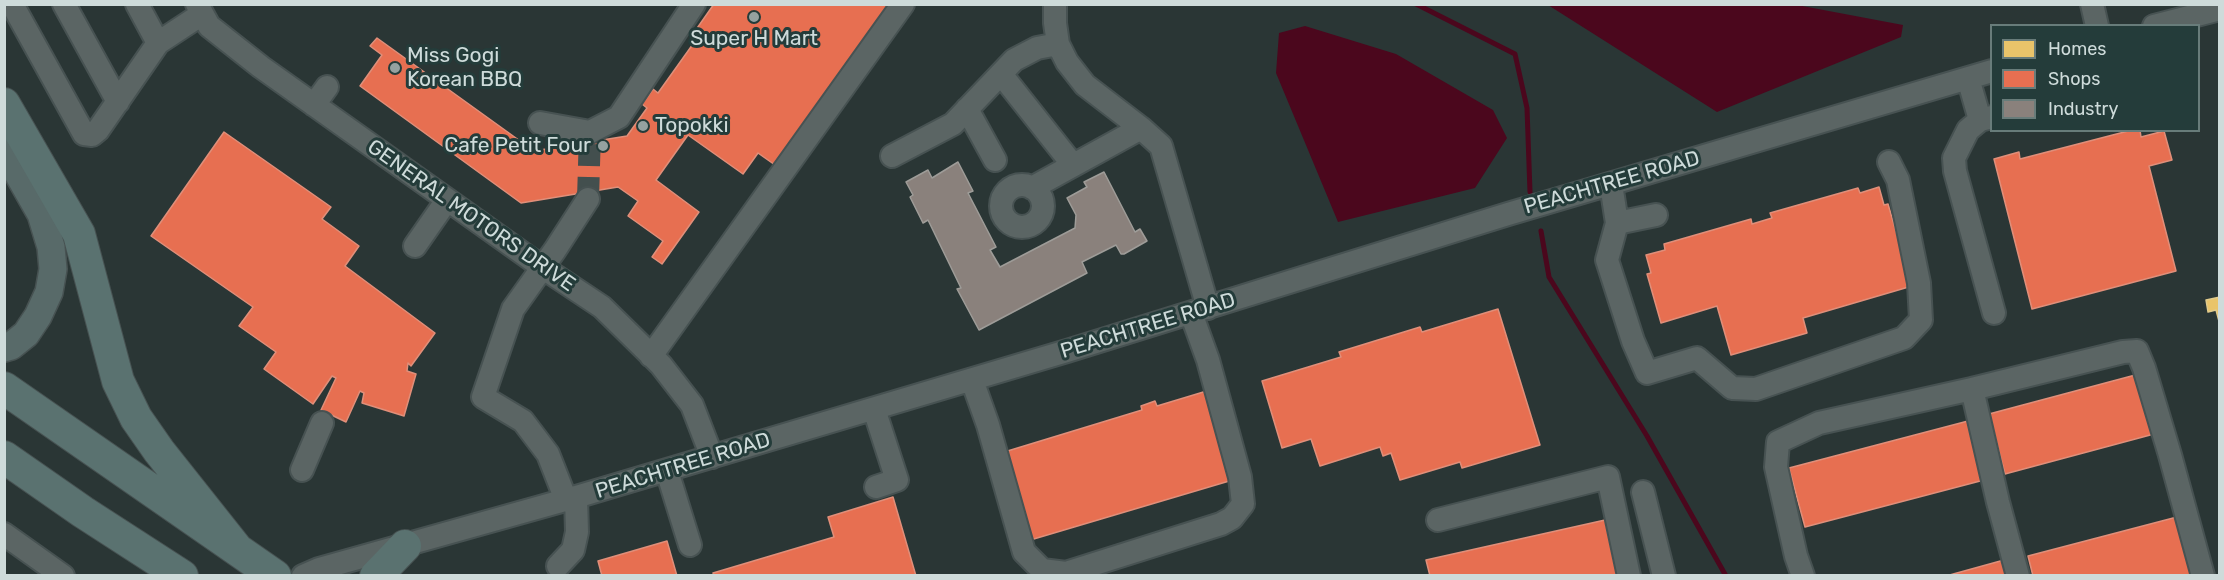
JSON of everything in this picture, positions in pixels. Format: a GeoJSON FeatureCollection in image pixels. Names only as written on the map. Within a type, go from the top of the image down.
{"type":"FeatureCollection","features":[{"type":"Feature","properties":{"kind":"highway"},"geometry":{"type":"LineString","coordinates":[[4,104],[79,234],[118,381],[136,418],[159,451],[236,548]]}},
{"type":"Feature","properties":{"kind":"highway"},"geometry":{"type":"LineString","coordinates":[[4,388],[275,576]]}},
{"type":"Feature","properties":{"kind":"highway"},"geometry":{"type":"LineString","coordinates":[[4,457],[83,512],[182,576]]}},
{"type":"Feature","properties":{"kind":"highway"},"geometry":{"type":"LineString","coordinates":[[376,576],[405,546]]}},
{"type":"Feature","properties":{"kind":"main road"},"geometry":{"type":"LineString","coordinates":[[4,149],[41,214],[51,247],[53,269],[49,292],[38,316],[26,334],[11,346],[4,348]]}},
{"type":"Feature","properties":{"kind":"street"},"geometry":{"type":"LineString","coordinates":[[12,4],[84,134],[92,135],[98,130],[158,43],[200,9]]}},
{"type":"Feature","properties":{"kind":"street"},"geometry":{"type":"LineString","coordinates":[[64,4],[118,102]]}},
{"type":"Feature","properties":{"kind":"street"},"geometry":{"type":"LineString","coordinates":[[137,4],[158,43]]}},
{"type":"Feature","properties":{"kind":"street"},"geometry":{"type":"LineString","coordinates":[[540,123],[590,132],[619,117],[694,4]]}},
{"type":"Feature","properties":{"kind":"street"},"geometry":{"type":"LineString","coordinates":[[651,356],[903,4]]}},
{"type":"Feature","properties":{"kind":"street"},"geometry":{"type":"LineString","coordinates":[[972,380],[988,425],[1024,552],[1042,570],[1066,573],[1221,524],[1232,518],[1243,504],[1240,477],[1208,360],[1200,310],[1161,146],[1086,85],[1067,62],[1058,44],[1055,23],[1056,4]]}},
{"type":"Feature","properties":{"kind":"street"},"geometry":{"type":"LineString","coordinates":[[2092,4],[2097,24]]}},
{"type":"Feature","properties":{"kind":"street","name":"GENERAL MOTORS DRIVE"},"geometry":{"type":"LineString","coordinates":[[200,9],[209,26],[236,35],[274,65],[314,105],[602,307],[651,356],[692,405],[712,457]]}},
{"type":"Feature","properties":{"kind":"street"},"geometry":{"type":"LineString","coordinates":[[2162,24],[2220,9]]}},
{"type":"Feature","properties":{"kind":"street"},"geometry":{"type":"LineString","coordinates":[[892,156],[953,124],[1014,60],[1037,48],[1058,44]]}},
{"type":"Feature","properties":{"kind":"street","name":"PEACHTREE ROAD"},"geometry":{"type":"LineString","coordinates":[[303,576],[319,569],[571,499],[972,380],[1611,184],[1990,72]]}},
{"type":"Feature","properties":{"kind":"street"},"geometry":{"type":"LineString","coordinates":[[1001,74],[1074,165]]}},
{"type":"Feature","properties":{"kind":"street"},"geometry":{"type":"LineString","coordinates":[[1968,78],[1986,119],[1968,130],[1954,158],[1954,165],[1994,313]]}},
{"type":"Feature","properties":{"kind":"street"},"geometry":{"type":"LineString","coordinates":[[314,105],[327,87]]}},
{"type":"Feature","properties":{"kind":"street"},"geometry":{"type":"LineString","coordinates":[[967,109],[995,160]]}},
{"type":"Feature","properties":{"kind":"street"},"geometry":{"type":"LineString","coordinates":[[1032,188],[1141,128]]}},
{"type":"Feature","properties":{"kind":"street"},"geometry":{"type":"LineString","coordinates":[[1611,184],[1617,223],[1607,260],[1633,341],[1647,373],[1697,358],[1732,388],[1756,389],[1904,338],[1921,320],[1919,283],[1898,180],[1889,162]]}},
{"type":"Feature","properties":{"kind":"street"},"geometry":{"type":"LineString","coordinates":[[558,566],[573,550],[577,532],[571,499],[548,454],[523,421],[483,397],[513,309],[588,199]]}},
{"type":"Feature","properties":{"kind":"street"},"geometry":{"type":"LineString","coordinates":[[415,246],[447,200]]}},
{"type":"Feature","properties":{"kind":"street"},"geometry":{"type":"LineString","coordinates":[[1617,223],[1656,215]]}},
{"type":"Feature","properties":{"kind":"street"},"geometry":{"type":"LineString","coordinates":[[1803,576],[1796,556],[1776,467],[1778,442],[1820,423],[2123,352],[2137,351],[2167,444],[2203,576]]}},
{"type":"Feature","properties":{"kind":"street"},"geometry":{"type":"LineString","coordinates":[[1972,389],[1996,502],[2009,536],[2018,576]]}},
{"type":"Feature","properties":{"kind":"street"},"geometry":{"type":"LineString","coordinates":[[874,409],[897,480],[876,487]]}},
{"type":"Feature","properties":{"kind":"street"},"geometry":{"type":"LineString","coordinates":[[302,470],[322,423]]}},
{"type":"Feature","properties":{"kind":"street"},"geometry":{"type":"LineString","coordinates":[[667,471],[690,545]]}},
{"type":"Feature","properties":{"kind":"street"},"geometry":{"type":"LineString","coordinates":[[1438,520],[1608,477],[1629,576]]}},
{"type":"Feature","properties":{"kind":"street"},"geometry":{"type":"LineString","coordinates":[[1643,492],[1664,576]]}},
{"type":"Feature","properties":{"kind":"street"},"geometry":{"type":"LineString","coordinates":[[4,534],[63,576]]}},
{"type":"Feature","properties":{"kind":"shaded area"},"geometry":{"type":"Polygon","coordinates":[[[1548,5],[1797,5],[1903,25],[1901,37],[1717,112],[1548,5]]]}},
{"type":"Feature","properties":{"kind":"shaded area"},"geometry":{"type":"Polygon","coordinates":[[[1305,26],[1396,54],[1493,110],[1507,138],[1475,188],[1338,222],[1276,73],[1279,33],[1305,26]]]}},
{"type":"Feature","properties":{"kind":"building: Homes"},"geometry":{"type":"Polygon","coordinates":[[[2220,297],[2220,325],[2216,310],[2208,312],[2206,300],[2220,297]]]}},
{"type":"Feature","properties":{"kind":"building: Shops"},"geometry":{"type":"Polygon","coordinates":[[[714,4],[890,4],[775,165],[758,153],[743,174],[688,135],[656,180],[699,212],[662,264],[652,257],[663,241],[628,216],[638,201],[618,187],[521,203],[360,86],[382,55],[370,46],[377,38],[534,151],[627,136],[647,108],[642,104],[653,89],[658,93],[698,37],[693,34],[714,4]]]}},
{"type":"Feature","properties":{"kind":"building: Shops"},"geometry":{"type":"Polygon","coordinates":[[[224,132],[331,207],[322,219],[359,246],[345,266],[435,333],[411,366],[408,363],[407,371],[416,374],[404,416],[362,403],[364,393],[360,391],[346,422],[321,410],[336,378],[332,376],[313,404],[264,369],[276,352],[239,326],[253,307],[151,236],[224,132]]]}},
{"type":"Feature","properties":{"kind":"building: Shops"},"geometry":{"type":"Polygon","coordinates":[[[2124,132],[2140,132],[2141,137],[2164,132],[2172,160],[2149,166],[2176,271],[2032,309],[1994,159],[2019,152],[2020,159],[2124,132]]]}},
{"type":"Feature","properties":{"kind":"building: Shops"},"geometry":{"type":"Polygon","coordinates":[[[1879,187],[1884,205],[1888,204],[1912,286],[1803,318],[1807,333],[1731,355],[1717,306],[1661,323],[1647,274],[1651,273],[1646,255],[1665,250],[1664,244],[1751,219],[1752,224],[1772,218],[1770,213],[1858,188],[1860,193],[1879,187]]]}},
{"type":"Feature","properties":{"kind":"building: Shops"},"geometry":{"type":"Polygon","coordinates":[[[1498,309],[1540,445],[1462,468],[1460,462],[1400,480],[1391,453],[1383,456],[1380,447],[1320,466],[1311,439],[1282,448],[1262,381],[1341,357],[1339,352],[1420,327],[1422,332],[1498,309]]]}},
{"type":"Feature","properties":{"kind":"building: Shops"},"geometry":{"type":"Polygon","coordinates":[[[2139,374],[2154,434],[2005,474],[1989,414],[2139,374]]]}},
{"type":"Feature","properties":{"kind":"building: Shops"},"geometry":{"type":"Polygon","coordinates":[[[1210,390],[1236,479],[1027,541],[1001,453],[1142,410],[1141,406],[1155,401],[1157,406],[1210,390]]]}},
{"type":"Feature","properties":{"kind":"building: Shops"},"geometry":{"type":"Polygon","coordinates":[[[1968,421],[1984,480],[1805,527],[1789,468],[1968,421]]]}},
{"type":"Feature","properties":{"kind":"building: Shops"},"geometry":{"type":"Polygon","coordinates":[[[893,497],[916,576],[714,576],[713,573],[834,537],[828,517],[893,497]]]}},
{"type":"Feature","properties":{"kind":"building: Shops"},"geometry":{"type":"Polygon","coordinates":[[[2177,517],[2192,576],[2033,576],[2028,556],[2177,517]]]}},
{"type":"Feature","properties":{"kind":"building: Shops"},"geometry":{"type":"Polygon","coordinates":[[[1605,520],[1617,576],[1430,576],[1426,560],[1605,520]]]}},
{"type":"Feature","properties":{"kind":"building: Shops"},"geometry":{"type":"Polygon","coordinates":[[[667,541],[677,576],[602,576],[598,561],[667,541]]]}},
{"type":"Feature","properties":{"kind":"building: Shops"},"geometry":{"type":"Polygon","coordinates":[[[2004,560],[2008,576],[1946,576],[2004,560]]]}},
{"type":"Feature","properties":{"kind":"building: Industry"},"geometry":{"type":"Polygon","coordinates":[[[958,162],[973,191],[968,193],[996,247],[990,250],[1000,267],[1075,228],[1076,215],[1067,198],[1087,187],[1084,182],[1104,172],[1135,232],[1140,229],[1147,241],[1124,254],[1121,254],[1116,245],[1082,262],[1087,273],[979,330],[957,289],[961,288],[928,220],[923,223],[910,197],[913,195],[906,182],[928,170],[932,178],[958,162]]]}},
{"type":"Feature","properties":{"kind":"waterway"},"geometry":{"type":"LineString","coordinates":[[1416,4],[1515,54],[1527,108],[1530,192]]}},
{"type":"Feature","properties":{"kind":"waterway"},"geometry":{"type":"LineString","coordinates":[[1541,231],[1549,277],[1647,436],[1726,576]]}},
{"type":"Feature","properties":{"kind":"tunnel"},"geometry":{"type":"LineString","coordinates":[[588,199],[590,132]]}},
{"type":"Feature","properties":{"kind":"place","name":"Super H Mart"},"geometry":{"type":"Point","coordinates":[754,17]}},
{"type":"Feature","properties":{"kind":"place","name":"Miss Gogi Korean BBQ"},"geometry":{"type":"Point","coordinates":[395,68]}},
{"type":"Feature","properties":{"kind":"place","name":"Topokki"},"geometry":{"type":"Point","coordinates":[643,126]}},
{"type":"Feature","properties":{"kind":"place","name":"Cafe Petit Four"},"geometry":{"type":"Point","coordinates":[603,146]}}]}
